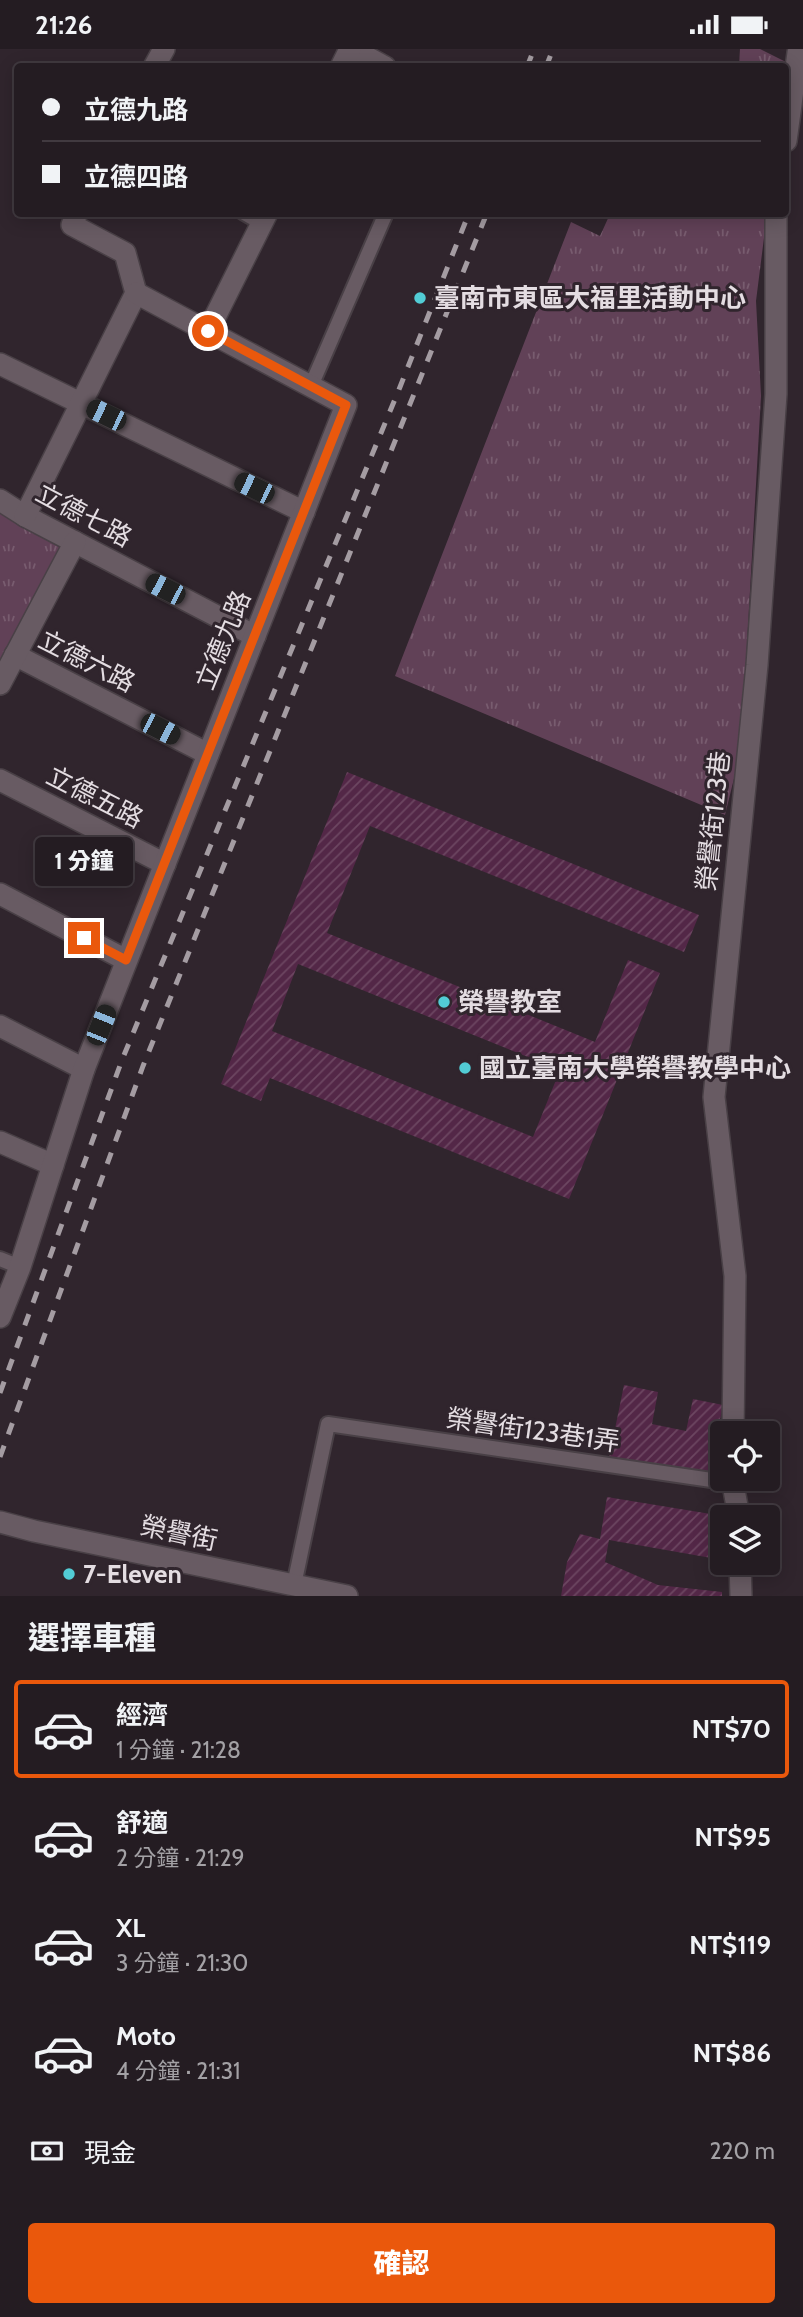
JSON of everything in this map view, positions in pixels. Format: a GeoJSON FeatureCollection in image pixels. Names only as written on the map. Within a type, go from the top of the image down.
{"type":"FeatureCollection","features":[{"type":"Feature","properties":{"kind":"street"},"geometry":{"type":"LineString","coordinates":[[351,49],[377,63]]}},
{"type":"Feature","properties":{"kind":"street"},"geometry":{"type":"LineString","coordinates":[[789,117],[797,52]]}},
{"type":"Feature","properties":{"kind":"street"},"geometry":{"type":"LineString","coordinates":[[25,516],[136,293],[125,253],[72,225],[75,217]]}},
{"type":"Feature","properties":{"kind":"street"},"geometry":{"type":"LineString","coordinates":[[208,331],[257,217]]}},
{"type":"Feature","properties":{"kind":"street","name":"榮譽街123巷"},"geometry":{"type":"LineString","coordinates":[[733,1421],[735,1276],[715,1097],[757,665],[776,394],[776,217]]}},
{"type":"Feature","properties":{"kind":"street","name":"立德九路"},"geometry":{"type":"LineString","coordinates":[[0,1317],[10,1263],[52,1165],[83,1069],[346,405],[136,293]]}},
{"type":"Feature","properties":{"kind":"street"},"geometry":{"type":"LineString","coordinates":[[0,364],[304,512]]}},
{"type":"Feature","properties":{"kind":"street","name":"立德七路"},"geometry":{"type":"LineString","coordinates":[[0,500],[25,516],[255,636]]}},
{"type":"Feature","properties":{"kind":"street"},"geometry":{"type":"LineString","coordinates":[[0,684],[75,542]]}},
{"type":"Feature","properties":{"kind":"street","name":"立德六路"},"geometry":{"type":"LineString","coordinates":[[15,655],[208,754]]}},
{"type":"Feature","properties":{"kind":"street","name":"立德五路"},"geometry":{"type":"LineString","coordinates":[[0,780],[165,864]]}},
{"type":"Feature","properties":{"kind":"street"},"geometry":{"type":"LineString","coordinates":[[0,894],[126,960]]}},
{"type":"Feature","properties":{"kind":"street"},"geometry":{"type":"LineString","coordinates":[[0,1026],[83,1069]]}},
{"type":"Feature","properties":{"kind":"street"},"geometry":{"type":"LineString","coordinates":[[0,1142],[52,1165]]}},
{"type":"Feature","properties":{"kind":"street","name":"榮譽街"},"geometry":{"type":"LineString","coordinates":[[0,1522],[347,1596]]}},
{"type":"Feature","properties":{"kind":"street"},"geometry":{"type":"LineString","coordinates":[[740,1575],[741,1596]]}},
{"type":"Feature","properties":{"kind":"lane"},"geometry":{"type":"LineString","coordinates":[[311,386],[384,217]]}},
{"type":"Feature","properties":{"kind":"lane","name":"榮譽街123巷1弄"},"geometry":{"type":"LineString","coordinates":[[294,1585],[328,1425],[710,1478]]}},
{"type":"Feature","properties":{"kind":"green space"},"geometry":{"type":"Polygon","coordinates":[[[740,49],[760,49],[786,62],[786,63],[739,63],[740,49]]]}},
{"type":"Feature","properties":{"kind":"green space"},"geometry":{"type":"Polygon","coordinates":[[[609,217],[767,217],[756,301],[761,396],[741,750],[725,815],[395,676],[571,222],[600,236],[609,217]]]}},
{"type":"Feature","properties":{"kind":"green space"},"geometry":{"type":"Polygon","coordinates":[[[0,499],[75,542],[0,684],[0,499]]]}},
{"type":"Feature","properties":{"kind":"building","name":"榮譽教室"},"geometry":{"type":"Polygon","coordinates":[[[347,772],[699,915],[684,952],[370,826],[327,933],[595,1042],[628,960],[660,973],[569,1199],[270,1078],[261,1101],[221,1084],[347,772]],[[298,964],[272,1031],[533,1137],[560,1070],[298,964]]]}},
{"type":"Feature","properties":{"kind":"building"},"geometry":{"type":"Polygon","coordinates":[[[624,1385],[658,1392],[652,1424],[686,1431],[693,1399],[723,1405],[720,1421],[710,1421],[708,1478],[609,1458],[624,1385]]]}},
{"type":"Feature","properties":{"kind":"building"},"geometry":{"type":"Polygon","coordinates":[[[607,1497],[710,1514],[710,1558],[609,1540],[605,1562],[658,1585],[722,1592],[722,1596],[561,1596],[567,1562],[580,1534],[600,1539],[607,1497]]]}},
{"type":"Feature","properties":{"kind":"railway"},"geometry":{"type":"LineString","coordinates":[[529,63],[534,49]]}},
{"type":"Feature","properties":{"kind":"railway"},"geometry":{"type":"LineString","coordinates":[[548,63],[553,49]]}},
{"type":"Feature","properties":{"kind":"railway"},"geometry":{"type":"LineString","coordinates":[[0,1393],[122,1060],[467,217]]}},
{"type":"Feature","properties":{"kind":"railway"},"geometry":{"type":"LineString","coordinates":[[0,1457],[143,1066],[485,217]]}},
{"type":"Feature","properties":{"kind":"place","name":"臺南市東區大福里活動中心"},"geometry":{"type":"Point","coordinates":[420,298]}},
{"type":"Feature","properties":{"kind":"place","name":"榮譽教室"},"geometry":{"type":"Point","coordinates":[444,1002]}},
{"type":"Feature","properties":{"kind":"place","name":"國立臺南大學榮譽教學中心"},"geometry":{"type":"Point","coordinates":[465,1068]}},
{"type":"Feature","properties":{"kind":"place","name":"7-Eleven"},"geometry":{"type":"Point","coordinates":[69,1574]}},
{"type":"Feature","properties":{"kind":"route"},"geometry":{"type":"LineString","coordinates":[[84,938],[126,960],[346,405],[208,331]]}}]}
